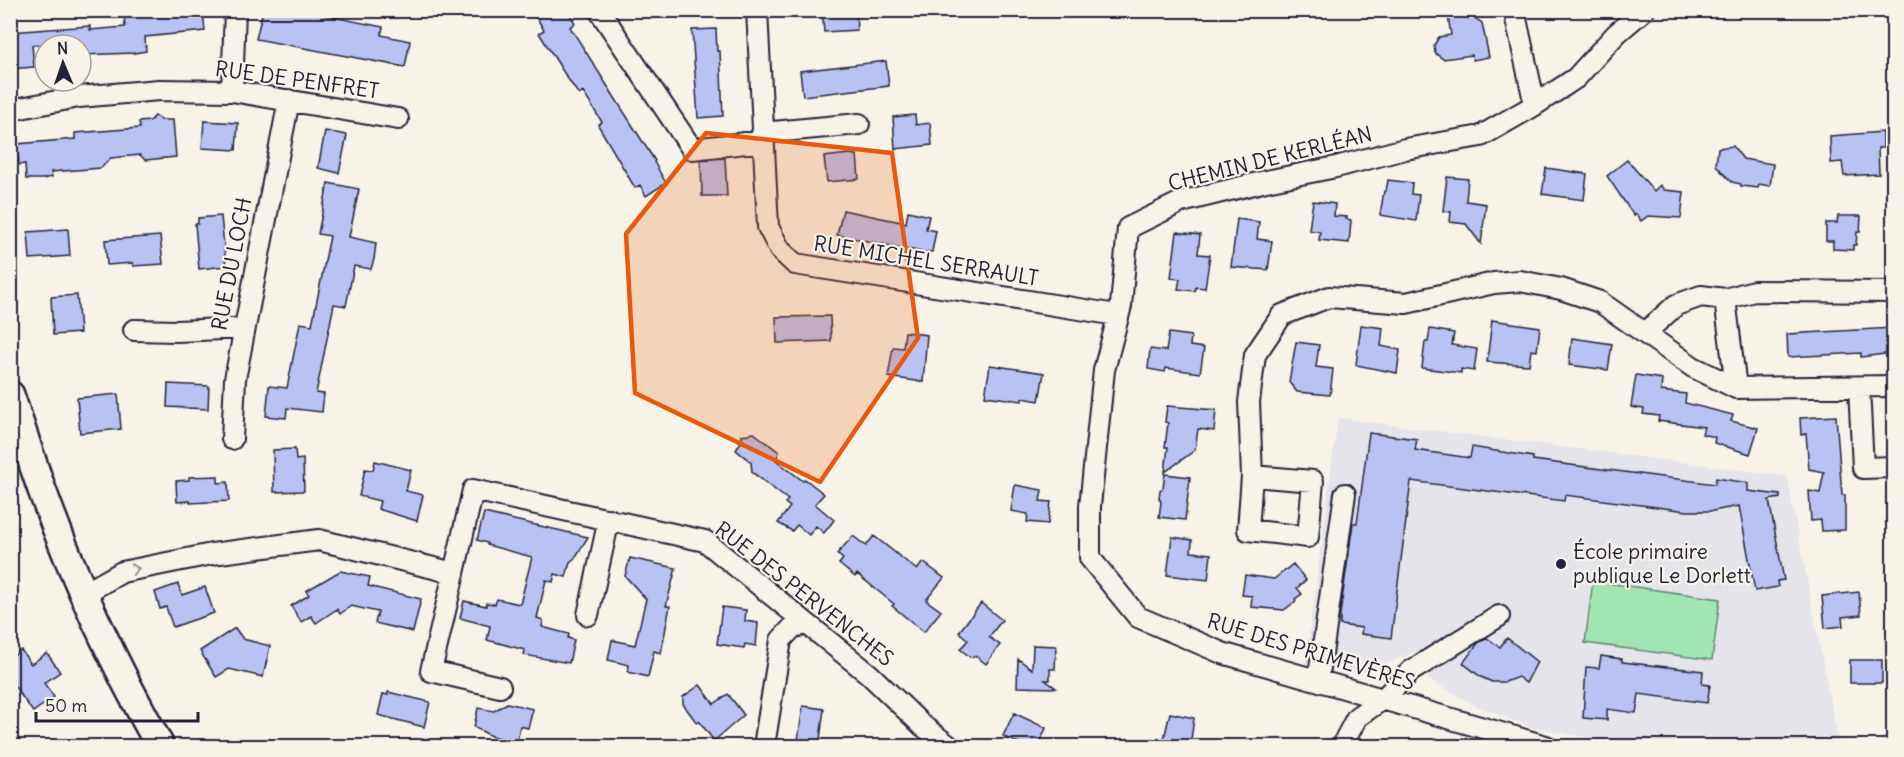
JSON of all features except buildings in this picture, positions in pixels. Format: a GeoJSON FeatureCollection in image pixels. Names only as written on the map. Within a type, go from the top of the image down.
{"type":"FeatureCollection","features":[{"type":"Feature","properties":{"kind":"street"},"geometry":{"type":"LineString","coordinates":[[232,91],[235,10]]}},
{"type":"Feature","properties":{"kind":"street"},"geometry":{"type":"LineString","coordinates":[[599,10],[693,149],[859,124]]}},
{"type":"Feature","properties":{"kind":"street","name":"RUE MICHEL SERRAULT"},"geometry":{"type":"LineString","coordinates":[[757,10],[768,227],[780,250],[795,264],[1117,315]]}},
{"type":"Feature","properties":{"kind":"street"},"geometry":{"type":"LineString","coordinates":[[1514,10],[1535,105]]}},
{"type":"Feature","properties":{"kind":"street","name":"CHEMIN DE KERLÉAN"},"geometry":{"type":"LineString","coordinates":[[1090,558],[1090,506],[1104,370],[1121,306],[1128,228],[1181,202],[1405,149],[1481,136],[1576,78],[1616,34],[1644,10]]}},
{"type":"Feature","properties":{"kind":"street","name":"RUE DE PENFRET"},"geometry":{"type":"LineString","coordinates":[[10,110],[79,97],[159,90],[232,91],[398,118]]}},
{"type":"Feature","properties":{"kind":"street","name":"RUE DU LOCH"},"geometry":{"type":"LineString","coordinates":[[232,439],[235,379],[289,100]]}},
{"type":"Feature","properties":{"kind":"street"},"geometry":{"type":"LineString","coordinates":[[1252,476],[1249,402],[1255,355],[1282,315],[1329,297],[1406,303],[1494,283],[1520,281],[1561,289],[1600,302],[1693,367],[1736,388],[1893,386]]}},
{"type":"Feature","properties":{"kind":"street"},"geometry":{"type":"LineString","coordinates":[[1646,332],[1676,305],[1701,296],[1725,300],[1754,291],[1893,292]]}},
{"type":"Feature","properties":{"kind":"street"},"geometry":{"type":"LineString","coordinates":[[1725,300],[1736,388]]}},
{"type":"Feature","properties":{"kind":"street"},"geometry":{"type":"LineString","coordinates":[[134,330],[244,328]]}},
{"type":"Feature","properties":{"kind":"street"},"geometry":{"type":"LineString","coordinates":[[1859,387],[1863,468],[1893,466]]}},
{"type":"Feature","properties":{"kind":"street"},"geometry":{"type":"LineString","coordinates":[[10,395],[42,491],[83,594],[128,689],[160,747]]}},
{"type":"Feature","properties":{"kind":"street","name":"RUE DES PERVENCHES"},"geometry":{"type":"LineString","coordinates":[[500,687],[430,671],[473,490],[705,541],[869,674],[923,726],[949,747]]}},
{"type":"Feature","properties":{"kind":"street"},"geometry":{"type":"LineString","coordinates":[[1320,668],[1345,494]]}},
{"type":"Feature","properties":{"kind":"street"},"geometry":{"type":"LineString","coordinates":[[588,615],[609,519]]}},
{"type":"Feature","properties":{"kind":"street"},"geometry":{"type":"LineString","coordinates":[[83,594],[122,572],[212,554],[319,540],[454,573]]}},
{"type":"Feature","properties":{"kind":"street","name":"RUE DES PRIMEVÈRES"},"geometry":{"type":"LineString","coordinates":[[1090,558],[1138,617],[1221,653],[1546,747]]}},
{"type":"Feature","properties":{"kind":"street"},"geometry":{"type":"LineString","coordinates":[[1344,747],[1357,717],[1383,699],[1412,671],[1500,616]]}},
{"type":"Feature","properties":{"kind":"street"},"geometry":{"type":"LineString","coordinates":[[764,747],[781,640],[792,628],[806,624]]}},
{"type":"Feature","properties":{"kind":"highlighted area"},"geometry":{"type":"Polygon","coordinates":[[[706,133],[892,153],[918,338],[820,482],[635,393],[626,234],[706,133]]]}},
{"type":"Feature","properties":{"kind":"shaded area","name":"École primaire publique Le Dorlett"},"geometry":{"type":"Polygon","coordinates":[[[1338,418],[1787,476],[1839,746],[1628,746],[1528,726],[1474,705],[1428,679],[1424,673],[1428,668],[1414,652],[1364,673],[1305,666],[1338,418]]]}},
{"type":"Feature","properties":{"kind":"green space"},"geometry":{"type":"Polygon","coordinates":[[[1593,581],[1720,599],[1712,660],[1585,643],[1593,581]]]}},
{"type":"Feature","properties":{"kind":"place","name":"École primaire publique Le Dorlett"},"geometry":{"type":"Point","coordinates":[1561,564]}}]}
